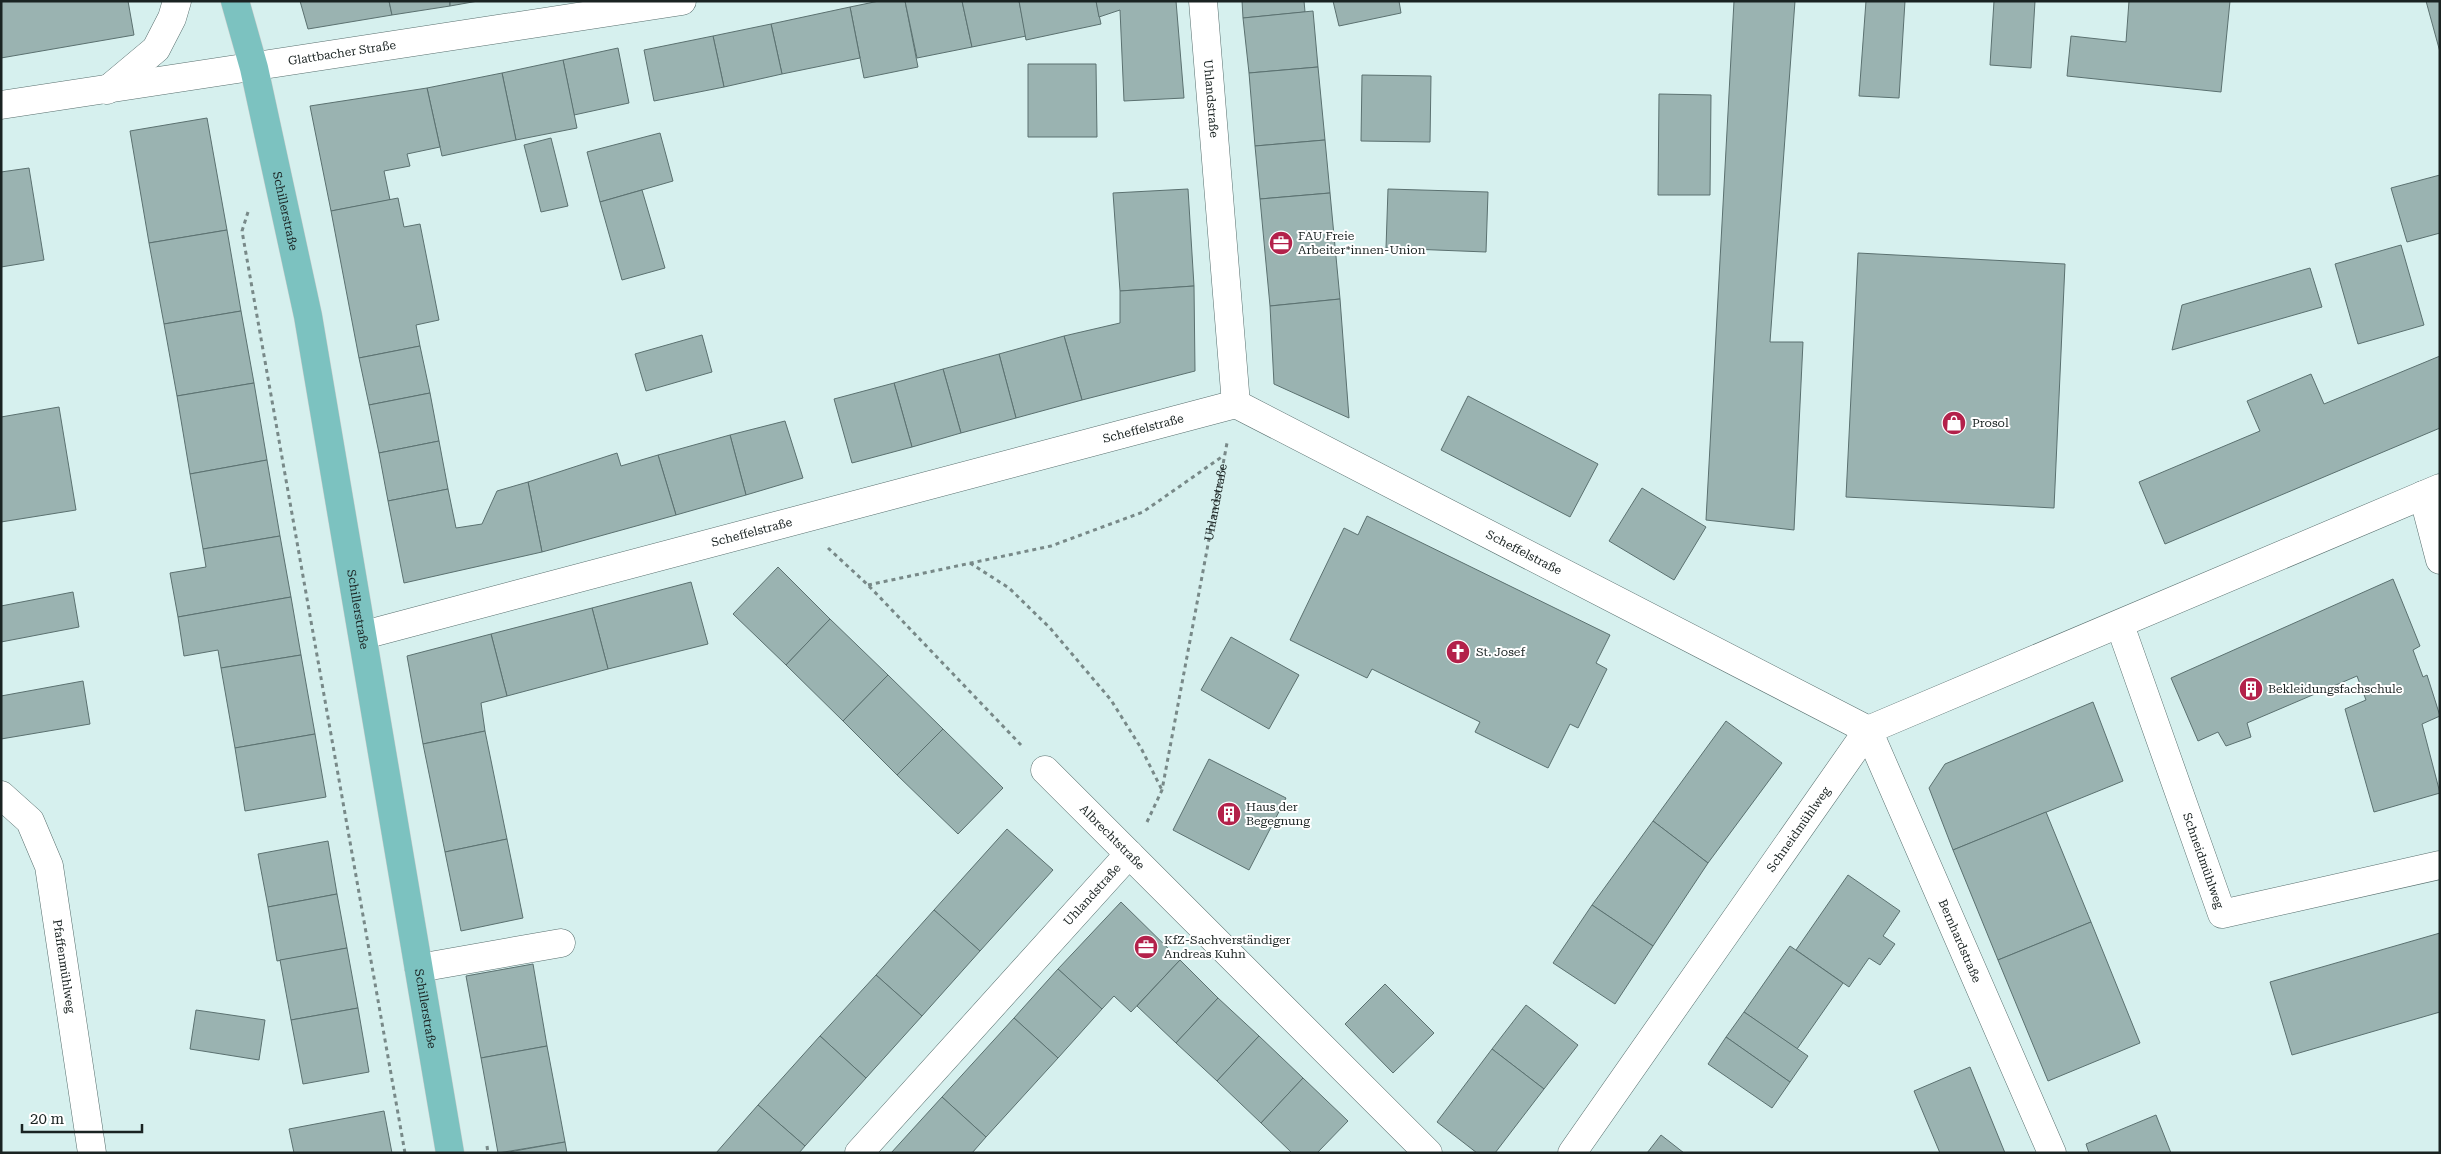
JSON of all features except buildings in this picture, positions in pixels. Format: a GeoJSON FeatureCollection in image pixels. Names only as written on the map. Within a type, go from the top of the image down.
{"type":"FeatureCollection","features":[{"type":"Feature","properties":{"kind":"main road"},"geometry":{"type":"LineString","coordinates":[[225,1],[254,68]]}},
{"type":"Feature","properties":{"kind":"main road"},"geometry":{"type":"LineString","coordinates":[[235,1],[254,68]]}},
{"type":"Feature","properties":{"kind":"main road","name":"Schillerstraße"},"geometry":{"type":"LineString","coordinates":[[254,68],[308,316],[364,635],[450,1153]]}},
{"type":"Feature","properties":{"kind":"street"},"geometry":{"type":"LineString","coordinates":[[107,90],[156,48],[172,18],[177,1]]}},
{"type":"Feature","properties":{"kind":"street","name":"Glattbacher Straße"},"geometry":{"type":"LineString","coordinates":[[1,105],[254,68],[289,60],[682,1]]}},
{"type":"Feature","properties":{"kind":"street","name":"Uhlandstraße"},"geometry":{"type":"LineString","coordinates":[[1203,1],[1236,404]]}},
{"type":"Feature","properties":{"kind":"street","name":"Scheffelstraße"},"geometry":{"type":"LineString","coordinates":[[364,635],[1236,404],[1868,730]]}},
{"type":"Feature","properties":{"kind":"street"},"geometry":{"type":"LineString","coordinates":[[1868,730],[2120,625],[2432,491],[2440,560]]}},
{"type":"Feature","properties":{"kind":"street","name":"Schneidmühlweg"},"geometry":{"type":"LineString","coordinates":[[2120,625],[2222,914],[2440,865]]}},
{"type":"Feature","properties":{"kind":"street","name":"Schneidmühlweg"},"geometry":{"type":"LineString","coordinates":[[1572,1153],[1868,730]]}},
{"type":"Feature","properties":{"kind":"street","name":"Bernhardstraße"},"geometry":{"type":"LineString","coordinates":[[1868,730],[2052,1153]]}},
{"type":"Feature","properties":{"kind":"street","name":"Albrechtstraße"},"geometry":{"type":"LineString","coordinates":[[1045,770],[1428,1153]]}},
{"type":"Feature","properties":{"kind":"street","name":"Pfaffenmühlweg"},"geometry":{"type":"LineString","coordinates":[[1,795],[30,821],[50,866],[92,1153]]}},
{"type":"Feature","properties":{"kind":"street","name":"Uhlandstraße"},"geometry":{"type":"LineString","coordinates":[[859,1153],[1129,854]]}},
{"type":"Feature","properties":{"kind":"street"},"geometry":{"type":"LineString","coordinates":[[419,968],[561,943]]}},
{"type":"Feature","properties":{"kind":"path"},"geometry":{"type":"LineString","coordinates":[[251,204],[242,231],[405,1153]]}},
{"type":"Feature","properties":{"kind":"path","name":"Uhlandstraße"},"geometry":{"type":"LineString","coordinates":[[969,563],[1051,546],[1143,512],[1224,456],[1162,790],[1129,854]]}},
{"type":"Feature","properties":{"kind":"path"},"geometry":{"type":"LineString","coordinates":[[799,520],[868,585],[1045,770]]}},
{"type":"Feature","properties":{"kind":"path"},"geometry":{"type":"LineString","coordinates":[[868,585],[969,563],[1010,588],[1050,628],[1111,700],[1141,748],[1162,790]]}},
{"type":"Feature","properties":{"kind":"place","name":"FAU Freie Arbeiter*innen-Union"},"geometry":{"type":"Point","coordinates":[1281,243]}},
{"type":"Feature","properties":{"kind":"place","name":"Prosol"},"geometry":{"type":"Point","coordinates":[1954,423]}},
{"type":"Feature","properties":{"kind":"place","name":"St. Josef"},"geometry":{"type":"Point","coordinates":[1458,652]}},
{"type":"Feature","properties":{"kind":"place","name":"Bekleidungsfachschule"},"geometry":{"type":"Point","coordinates":[2251,689]}},
{"type":"Feature","properties":{"kind":"place","name":"Haus der Begegnung"},"geometry":{"type":"Point","coordinates":[1229,814]}},
{"type":"Feature","properties":{"kind":"place","name":"KfZ-Sachverständiger Andreas Kuhn"},"geometry":{"type":"Point","coordinates":[1146,947]}}]}
